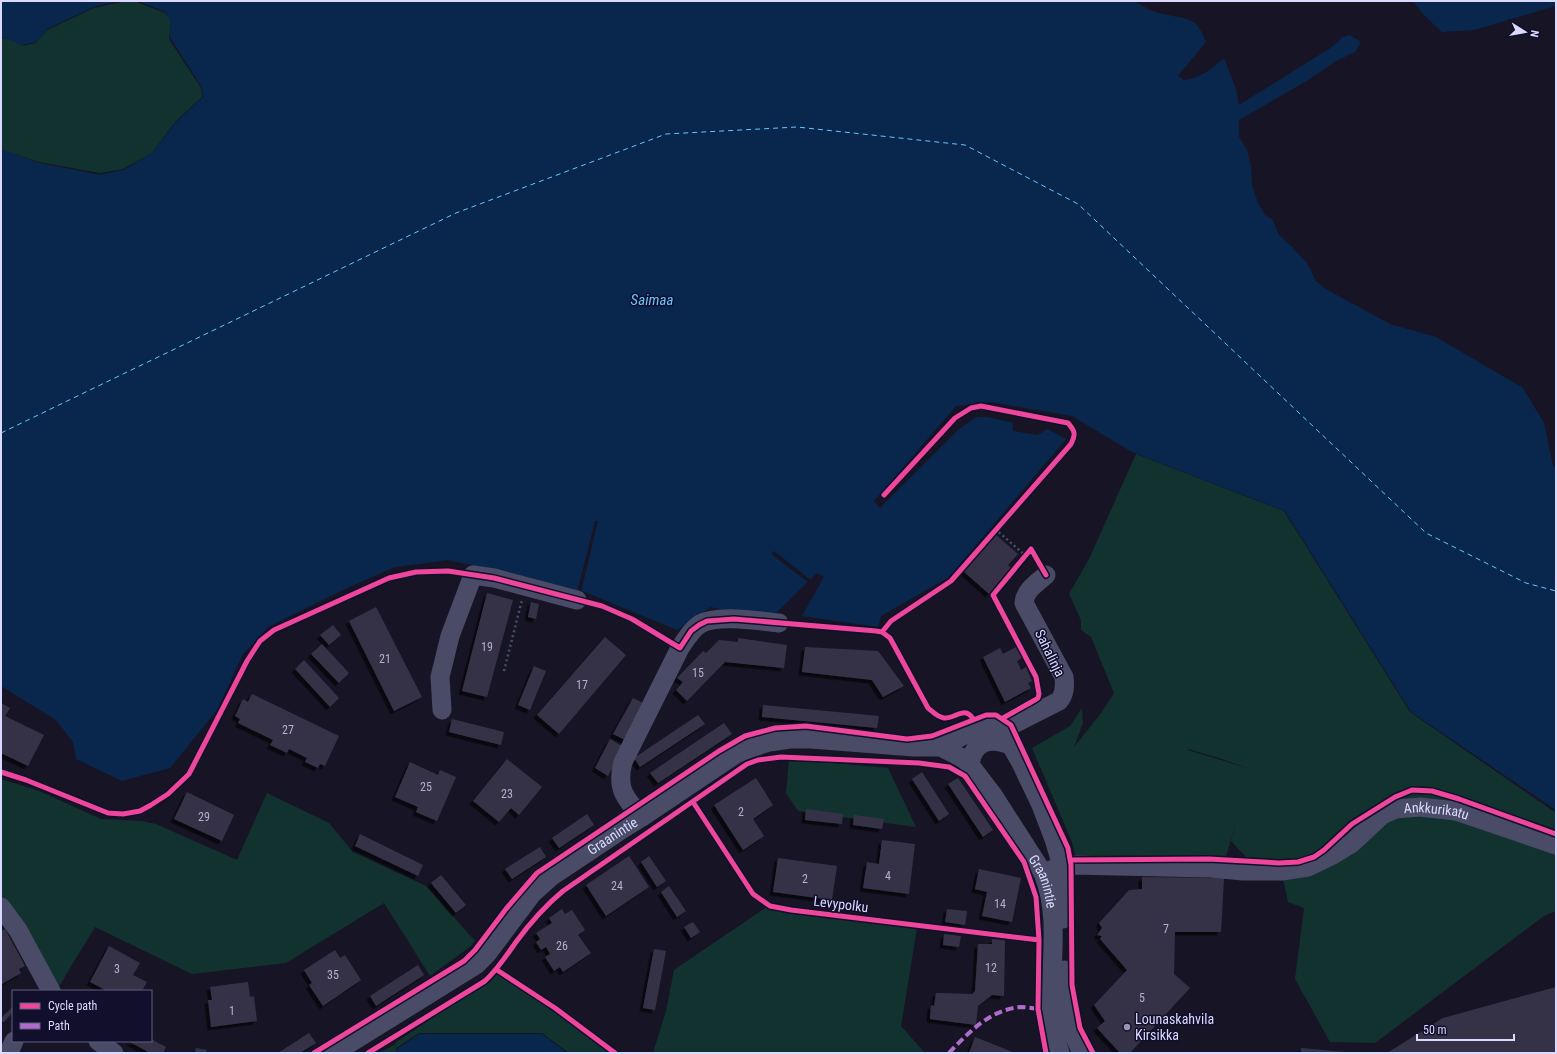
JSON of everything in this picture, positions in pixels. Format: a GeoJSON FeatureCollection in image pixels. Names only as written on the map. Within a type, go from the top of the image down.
{"type":"FeatureCollection","features":[{"type":"Feature","properties":{"kind":"street"},"geometry":{"type":"LineString","coordinates":[[442,710],[440,677],[450,636],[473,575],[494,578],[576,600]]}},
{"type":"Feature","properties":{"kind":"street","name":"Sahalinja"},"geometry":{"type":"LineString","coordinates":[[1006,737],[1059,701],[1065,688],[1064,677],[1024,603],[1028,590],[1046,575]]}},
{"type":"Feature","properties":{"kind":"street"},"geometry":{"type":"LineString","coordinates":[[642,817],[626,799],[622,789],[620,776],[623,762],[680,648],[691,631],[707,621],[734,619],[779,623]]}},
{"type":"Feature","properties":{"kind":"street","name":"Graanintie"},"geometry":{"type":"LineString","coordinates":[[334,1053],[476,965],[487,954],[532,894],[552,876],[736,754],[769,742],[790,739],[811,739],[914,748],[941,747],[978,728],[989,725],[994,726],[1006,737],[1042,805],[1062,866],[1064,979],[1066,1003],[1070,1027],[1082,1053]]}},
{"type":"Feature","properties":{"kind":"street"},"geometry":{"type":"LineString","coordinates":[[970,765],[971,756],[982,743],[1001,741],[1006,737]]}},
{"type":"Feature","properties":{"kind":"street","name":"Graanintie"},"geometry":{"type":"LineString","coordinates":[[941,747],[964,759],[970,765],[993,795],[1043,873],[1047,882],[1053,923],[1052,1021],[1060,1053]]}},
{"type":"Feature","properties":{"kind":"street","name":"Ankkurikatu"},"geometry":{"type":"LineString","coordinates":[[1043,873],[1062,866],[1203,868],[1243,871],[1282,871],[1308,867],[1351,844],[1382,815],[1395,809],[1420,807],[1456,811],[1556,845]]}},
{"type":"Feature","properties":{"kind":"street"},"geometry":{"type":"LineString","coordinates":[[1,907],[18,930],[50,990]]}},
{"type":"Feature","properties":{"kind":"street"},"geometry":{"type":"LineString","coordinates":[[99,1042],[114,1053]]}},
{"type":"Feature","properties":{"kind":"path"},"geometry":{"type":"LineString","coordinates":[[990,535],[1000,523]]}},
{"type":"Feature","properties":{"kind":"path"},"geometry":{"type":"LineString","coordinates":[[995,529],[1026,554],[1020,561]]}},
{"type":"Feature","properties":{"kind":"path"},"geometry":{"type":"LineString","coordinates":[[504,671],[526,587]]}},
{"type":"Feature","properties":{"kind":"green space"},"geometry":{"type":"Polygon","coordinates":[[[1,1],[94,7],[45,29],[22,46],[36,43],[47,30],[94,8],[126,1],[134,1],[165,13],[171,21],[169,39],[201,88],[202,97],[175,122],[152,153],[123,169],[100,173],[39,162],[7,151],[39,163],[99,175],[124,170],[153,154],[203,98],[203,88],[219,70],[168,163],[1,203],[1,40],[4,38],[9,40],[4,37],[1,39],[1,1]]]}},
{"type":"Feature","properties":{"kind":"green space"},"geometry":{"type":"Polygon","coordinates":[[[1136,454],[1284,511],[1410,712],[1556,813],[1556,911],[1544,916],[1375,1043],[1330,1042],[1295,979],[1304,908],[1288,902],[1280,865],[1248,859],[1231,841],[1238,816],[1225,860],[1076,858],[1072,842],[1032,748],[1070,726],[1082,708],[1083,723],[1074,747],[1102,712],[1114,693],[1091,637],[1081,630],[1081,620],[1069,594],[1089,559],[1136,454]],[[1188,749],[1250,769],[1219,758],[1188,749]]]}},
{"type":"Feature","properties":{"kind":"green space"},"geometry":{"type":"Polygon","coordinates":[[[789,759],[888,768],[916,827],[798,811],[786,793],[789,759]]]}},
{"type":"Feature","properties":{"kind":"green space"},"geometry":{"type":"Polygon","coordinates":[[[1,779],[39,791],[101,819],[142,821],[156,824],[237,860],[267,793],[329,823],[353,852],[426,886],[475,941],[471,946],[430,976],[384,903],[286,963],[192,974],[95,927],[58,988],[24,929],[1,896],[1,779]]]}},
{"type":"Feature","properties":{"kind":"green space"},"geometry":{"type":"Polygon","coordinates":[[[765,908],[917,928],[901,1026],[925,1053],[653,1053],[666,1011],[674,970],[765,908]]]}},
{"type":"Feature","properties":{"kind":"green space"},"geometry":{"type":"Polygon","coordinates":[[[495,973],[554,1010],[612,1053],[569,1053],[542,1033],[419,1033],[396,1048],[397,1053],[379,1053],[396,1044],[395,1043],[486,982],[495,973]]]}},
{"type":"Feature","properties":{"kind":"water"},"geometry":{"type":"Polygon","coordinates":[[[1,1],[119,1],[94,7],[47,29],[37,42],[21,45],[4,37],[1,39],[1,1]]]}},
{"type":"Feature","properties":{"kind":"water","name":"Saimaa"},"geometry":{"type":"Polygon","coordinates":[[[138,1],[1133,1],[1156,12],[1194,22],[1202,33],[1206,42],[1178,76],[1184,80],[1196,77],[1211,69],[1224,58],[1236,89],[1239,105],[1332,47],[1343,37],[1350,35],[1361,42],[1355,52],[1336,61],[1310,79],[1239,120],[1239,137],[1247,150],[1251,166],[1252,185],[1258,203],[1265,215],[1272,219],[1279,235],[1307,263],[1316,281],[1324,288],[1390,324],[1436,337],[1523,388],[1544,423],[1553,466],[1556,468],[1556,810],[1411,712],[1285,511],[1132,452],[1072,416],[990,402],[956,406],[874,501],[880,508],[958,430],[976,417],[988,417],[1013,423],[1013,431],[1037,435],[1048,429],[1066,439],[949,577],[881,616],[878,627],[802,616],[824,577],[817,573],[774,615],[756,618],[711,607],[677,630],[585,592],[449,560],[395,567],[347,588],[268,627],[243,654],[217,710],[170,768],[122,781],[76,759],[73,742],[56,720],[1,686],[1,149],[39,163],[99,175],[124,170],[152,153],[176,122],[203,97],[202,88],[170,37],[171,22],[165,12],[138,1]]]}},
{"type":"Feature","properties":{"kind":"water"},"geometry":{"type":"Polygon","coordinates":[[[1413,1],[1556,1],[1556,6],[1474,30],[1442,32],[1424,15],[1413,1]]]}},
{"type":"Feature","properties":{"kind":"water"},"geometry":{"type":"Polygon","coordinates":[[[419,1034],[542,1034],[567,1053],[398,1053],[397,1049],[419,1034]]]}},
{"type":"Feature","properties":{"kind":"pier"},"geometry":{"type":"Polygon","coordinates":[[[595,521],[598,521],[581,592],[577,592],[595,521]]]}},
{"type":"Feature","properties":{"kind":"pier"},"geometry":{"type":"Polygon","coordinates":[[[774,551],[812,581],[809,583],[771,554],[774,551]]]}},
{"type":"Feature","properties":{"kind":"building"},"geometry":{"type":"Polygon","coordinates":[[[995,534],[1018,554],[1008,565],[1011,568],[989,594],[963,571],[995,534]]]}},
{"type":"Feature","properties":{"kind":"building"},"geometry":{"type":"Polygon","coordinates":[[[487,593],[513,600],[487,697],[462,691],[487,593]]]}},
{"type":"Feature","properties":{"kind":"building"},"geometry":{"type":"Polygon","coordinates":[[[531,602],[539,604],[536,619],[528,617],[531,602]]]}},
{"type":"Feature","properties":{"kind":"building"},"geometry":{"type":"Polygon","coordinates":[[[376,607],[422,697],[394,711],[349,621],[376,607]]]}},
{"type":"Feature","properties":{"kind":"building"},"geometry":{"type":"Polygon","coordinates":[[[333,625],[341,635],[329,645],[320,635],[333,625]]]}},
{"type":"Feature","properties":{"kind":"building"},"geometry":{"type":"Polygon","coordinates":[[[605,637],[626,655],[559,734],[537,715],[605,637]]]}},
{"type":"Feature","properties":{"kind":"building"},"geometry":{"type":"Polygon","coordinates":[[[738,638],[787,645],[784,668],[725,662],[687,701],[676,690],[683,682],[677,678],[703,651],[706,653],[719,640],[738,642],[738,638]]]}},
{"type":"Feature","properties":{"kind":"building"},"geometry":{"type":"Polygon","coordinates":[[[322,644],[349,673],[339,683],[311,654],[322,644]]]}},
{"type":"Feature","properties":{"kind":"building"},"geometry":{"type":"Polygon","coordinates":[[[805,647],[878,651],[904,686],[883,697],[872,680],[802,672],[805,647]]]}},
{"type":"Feature","properties":{"kind":"building"},"geometry":{"type":"Polygon","coordinates":[[[1016,647],[1022,658],[1017,661],[1021,670],[1026,667],[1032,681],[1028,683],[1031,688],[1005,702],[983,657],[1000,648],[1003,654],[1016,647]]]}},
{"type":"Feature","properties":{"kind":"building"},"geometry":{"type":"Polygon","coordinates":[[[304,660],[339,698],[330,707],[295,669],[304,660]]]}},
{"type":"Feature","properties":{"kind":"building"},"geometry":{"type":"Polygon","coordinates":[[[534,666],[546,671],[530,710],[518,705],[534,666]]]}},
{"type":"Feature","properties":{"kind":"building"},"geometry":{"type":"Polygon","coordinates":[[[252,694],[339,736],[325,766],[320,764],[318,768],[305,762],[307,758],[289,749],[287,753],[270,745],[273,740],[238,723],[240,719],[235,716],[243,699],[248,702],[252,694]]]}},
{"type":"Feature","properties":{"kind":"building"},"geometry":{"type":"Polygon","coordinates":[[[633,698],[647,705],[627,741],[613,734],[633,698]]]}},
{"type":"Feature","properties":{"kind":"building"},"geometry":{"type":"Polygon","coordinates":[[[1,703],[10,708],[5,716],[44,735],[28,766],[1,753],[1,703]]]}},
{"type":"Feature","properties":{"kind":"building"},"geometry":{"type":"Polygon","coordinates":[[[763,705],[879,716],[877,728],[762,717],[763,705]]]}},
{"type":"Feature","properties":{"kind":"building"},"geometry":{"type":"Polygon","coordinates":[[[698,715],[705,724],[640,767],[634,758],[698,715]]]}},
{"type":"Feature","properties":{"kind":"building"},"geometry":{"type":"Polygon","coordinates":[[[452,719],[504,732],[501,745],[449,732],[452,719]]]}},
{"type":"Feature","properties":{"kind":"building"},"geometry":{"type":"Polygon","coordinates":[[[724,723],[732,734],[658,783],[650,773],[724,723]]]}},
{"type":"Feature","properties":{"kind":"building"},"geometry":{"type":"Polygon","coordinates":[[[610,739],[624,747],[608,776],[595,768],[610,739]]]}},
{"type":"Feature","properties":{"kind":"building"},"geometry":{"type":"Polygon","coordinates":[[[507,759],[542,787],[519,815],[511,808],[499,822],[473,801],[507,759]]]}},
{"type":"Feature","properties":{"kind":"building"},"geometry":{"type":"Polygon","coordinates":[[[410,762],[438,775],[440,770],[456,777],[437,821],[416,812],[418,807],[395,797],[410,762]]]}},
{"type":"Feature","properties":{"kind":"building"},"geometry":{"type":"Polygon","coordinates":[[[922,772],[949,814],[939,821],[912,779],[922,772]]]}},
{"type":"Feature","properties":{"kind":"building"},"geometry":{"type":"Polygon","coordinates":[[[756,778],[773,805],[753,819],[764,836],[743,850],[714,805],[756,778]]]}},
{"type":"Feature","properties":{"kind":"building"},"geometry":{"type":"Polygon","coordinates":[[[958,778],[993,830],[983,837],[948,784],[958,778]]]}},
{"type":"Feature","properties":{"kind":"building"},"geometry":{"type":"Polygon","coordinates":[[[187,792],[234,815],[222,841],[174,819],[187,792]]]}},
{"type":"Feature","properties":{"kind":"building"},"geometry":{"type":"Polygon","coordinates":[[[806,809],[843,814],[842,824],[805,820],[806,809]]]}},
{"type":"Feature","properties":{"kind":"building"},"geometry":{"type":"Polygon","coordinates":[[[587,814],[594,825],[559,848],[552,838],[587,814]]]}},
{"type":"Feature","properties":{"kind":"building"},"geometry":{"type":"Polygon","coordinates":[[[854,815],[884,819],[882,829],[853,825],[854,815]]]}},
{"type":"Feature","properties":{"kind":"building"},"geometry":{"type":"Polygon","coordinates":[[[360,834],[423,865],[418,876],[355,846],[360,834]]]}},
{"type":"Feature","properties":{"kind":"building"},"geometry":{"type":"Polygon","coordinates":[[[882,840],[915,844],[909,894],[863,888],[867,862],[879,864],[882,840]]]}},
{"type":"Feature","properties":{"kind":"building"},"geometry":{"type":"Polygon","coordinates":[[[540,847],[546,857],[512,879],[505,869],[540,847]]]}},
{"type":"Feature","properties":{"kind":"building"},"geometry":{"type":"Polygon","coordinates":[[[629,856],[649,887],[606,916],[586,885],[629,856]]]}},
{"type":"Feature","properties":{"kind":"building"},"geometry":{"type":"Polygon","coordinates":[[[649,856],[666,881],[657,887],[641,862],[649,856]]]}},
{"type":"Feature","properties":{"kind":"building"},"geometry":{"type":"Polygon","coordinates":[[[778,858],[837,866],[832,900],[773,892],[778,858]]]}},
{"type":"Feature","properties":{"kind":"building"},"geometry":{"type":"Polygon","coordinates":[[[979,869],[1021,878],[1012,922],[982,916],[987,892],[975,889],[979,869]]]}},
{"type":"Feature","properties":{"kind":"building"},"geometry":{"type":"Polygon","coordinates":[[[441,875],[466,905],[456,913],[431,883],[441,875]]]}},
{"type":"Feature","properties":{"kind":"building"},"geometry":{"type":"Polygon","coordinates":[[[1142,877],[1224,878],[1221,932],[1175,932],[1174,974],[1190,988],[1130,1053],[1120,1053],[1097,1028],[1105,1021],[1094,1005],[1127,970],[1100,939],[1102,936],[1097,935],[1102,928],[1099,923],[1129,890],[1142,889],[1142,877]]]}},
{"type":"Feature","properties":{"kind":"building"},"geometry":{"type":"Polygon","coordinates":[[[669,886],[686,911],[677,917],[661,892],[669,886]]]}},
{"type":"Feature","properties":{"kind":"building"},"geometry":{"type":"Polygon","coordinates":[[[562,909],[565,914],[572,910],[585,930],[578,935],[591,953],[563,972],[560,967],[554,971],[545,957],[550,954],[546,947],[541,950],[536,942],[540,939],[536,933],[552,923],[549,918],[562,909]]]}},
{"type":"Feature","properties":{"kind":"building"},"geometry":{"type":"Polygon","coordinates":[[[947,909],[967,911],[965,925],[945,922],[947,909]]]}},
{"type":"Feature","properties":{"kind":"building"},"geometry":{"type":"Polygon","coordinates":[[[693,922],[700,932],[691,938],[684,927],[693,922]]]}},
{"type":"Feature","properties":{"kind":"building"},"geometry":{"type":"Polygon","coordinates":[[[5,929],[25,966],[19,969],[21,973],[2,984],[1,931],[5,929]]]}},
{"type":"Feature","properties":{"kind":"building"},"geometry":{"type":"Polygon","coordinates":[[[944,934],[961,936],[959,947],[943,945],[944,934]]]}},
{"type":"Feature","properties":{"kind":"building"},"geometry":{"type":"Polygon","coordinates":[[[992,939],[1005,940],[1004,996],[992,995],[978,1006],[976,1025],[930,1019],[931,1005],[934,1006],[936,993],[972,994],[975,991],[978,944],[992,944],[992,939]]]}},
{"type":"Feature","properties":{"kind":"building"},"geometry":{"type":"Polygon","coordinates":[[[109,946],[140,963],[133,975],[147,982],[143,990],[105,990],[90,982],[109,946]]]}},
{"type":"Feature","properties":{"kind":"building"},"geometry":{"type":"Polygon","coordinates":[[[654,949],[666,951],[655,1010],[643,1008],[654,949]]]}},
{"type":"Feature","properties":{"kind":"building"},"geometry":{"type":"Polygon","coordinates":[[[335,950],[340,958],[345,955],[361,980],[323,1006],[309,985],[312,983],[304,970],[335,950]]]}},
{"type":"Feature","properties":{"kind":"building"},"geometry":{"type":"Polygon","coordinates":[[[418,965],[424,975],[376,1006],[370,996],[418,965]]]}},
{"type":"Feature","properties":{"kind":"building"},"geometry":{"type":"Polygon","coordinates":[[[248,982],[250,997],[254,996],[257,1021],[211,1027],[208,1000],[212,1000],[210,987],[248,982]]]}},
{"type":"Feature","properties":{"kind":"building"},"geometry":{"type":"Polygon","coordinates":[[[1556,987],[1556,1053],[1387,1053],[1443,1018],[1556,987]]]}},
{"type":"Feature","properties":{"kind":"building"},"geometry":{"type":"Polygon","coordinates":[[[12,1008],[12,1013],[4,1022],[1,1021],[3,1016],[12,1008]]]}},
{"type":"Feature","properties":{"kind":"building"},"geometry":{"type":"Polygon","coordinates":[[[309,1033],[316,1043],[300,1053],[278,1053],[309,1033]]]}},
{"type":"Feature","properties":{"kind":"building"},"geometry":{"type":"Polygon","coordinates":[[[975,1037],[1015,1053],[969,1053],[975,1037]]]}},
{"type":"Feature","properties":{"kind":"building"},"geometry":{"type":"Polygon","coordinates":[[[152,1040],[166,1047],[163,1053],[150,1053],[130,1042],[152,1042],[152,1040]]]}},
{"type":"Feature","properties":{"kind":"building"},"geometry":{"type":"Polygon","coordinates":[[[196,1048],[207,1050],[206,1053],[195,1053],[196,1048]]]}},
{"type":"Feature","properties":{"kind":"building"},"geometry":{"type":"Polygon","coordinates":[[[1301,1048],[1345,1052],[1345,1053],[1301,1053],[1301,1048]]]}},
{"type":"Feature","properties":{"kind":"ferry route"},"geometry":{"type":"LineString","coordinates":[[1,433],[456,213],[666,134],[797,127],[965,145],[1078,204],[1426,533],[1526,583],[1556,591]]}},
{"type":"Feature","properties":{"kind":"marked path"},"geometry":{"type":"LineString","coordinates":[[949,1053],[972,1030],[999,1012],[1020,1007],[1038,1009]]}},
{"type":"Feature","properties":{"kind":"cycle path"},"geometry":{"type":"LineString","coordinates":[[882,632],[891,621],[951,581],[1071,444],[1074,438],[1072,428],[1068,423],[981,406],[971,408],[955,418],[884,495]]}},
{"type":"Feature","properties":{"kind":"cycle path"},"geometry":{"type":"LineString","coordinates":[[1003,718],[1035,700],[1038,698],[1039,694],[1036,677],[993,595],[1031,549],[1046,575]]}},
{"type":"Feature","properties":{"kind":"cycle path"},"geometry":{"type":"LineString","coordinates":[[1,772],[26,780],[108,813],[123,814],[140,811],[168,794],[189,774],[247,661],[260,641],[274,630],[389,578],[416,572],[448,571],[494,578],[602,606],[632,619],[680,648],[691,631],[707,621],[734,619],[882,632],[890,638],[928,708],[935,714],[944,718],[967,713],[973,719]]}},
{"type":"Feature","properties":{"kind":"cycle path"},"geometry":{"type":"LineString","coordinates":[[314,1053],[464,961],[475,950],[506,909],[537,873],[719,751],[745,736],[775,728],[806,726],[907,739],[932,736],[986,715],[996,715],[1011,725],[1068,848],[1071,865],[1072,985],[1080,1028],[1093,1053]]}},
{"type":"Feature","properties":{"kind":"cycle path"},"geometry":{"type":"LineString","coordinates":[[368,1053],[485,981],[498,967],[532,921],[563,891],[747,764],[758,760],[781,757],[919,763],[949,767],[965,776],[1024,862],[1036,897],[1039,940],[1038,1009],[1046,1053]]}},
{"type":"Feature","properties":{"kind":"cycle path"},"geometry":{"type":"LineString","coordinates":[[1070,860],[1209,859],[1279,863],[1298,862],[1314,857],[1324,850],[1352,824],[1395,797],[1412,790],[1432,791],[1459,799],[1556,834]]}},
{"type":"Feature","properties":{"kind":"cycle path","name":"Levypolku"},"geometry":{"type":"LineString","coordinates":[[693,802],[753,894],[770,906],[791,910],[1039,940]]}},
{"type":"Feature","properties":{"kind":"cycle path"},"geometry":{"type":"LineString","coordinates":[[497,970],[555,1008],[615,1053]]}},
{"type":"Feature","properties":{"kind":"place","name":"Lounaskahvila Kirsikka"},"geometry":{"type":"Point","coordinates":[1127,1027]}}]}
